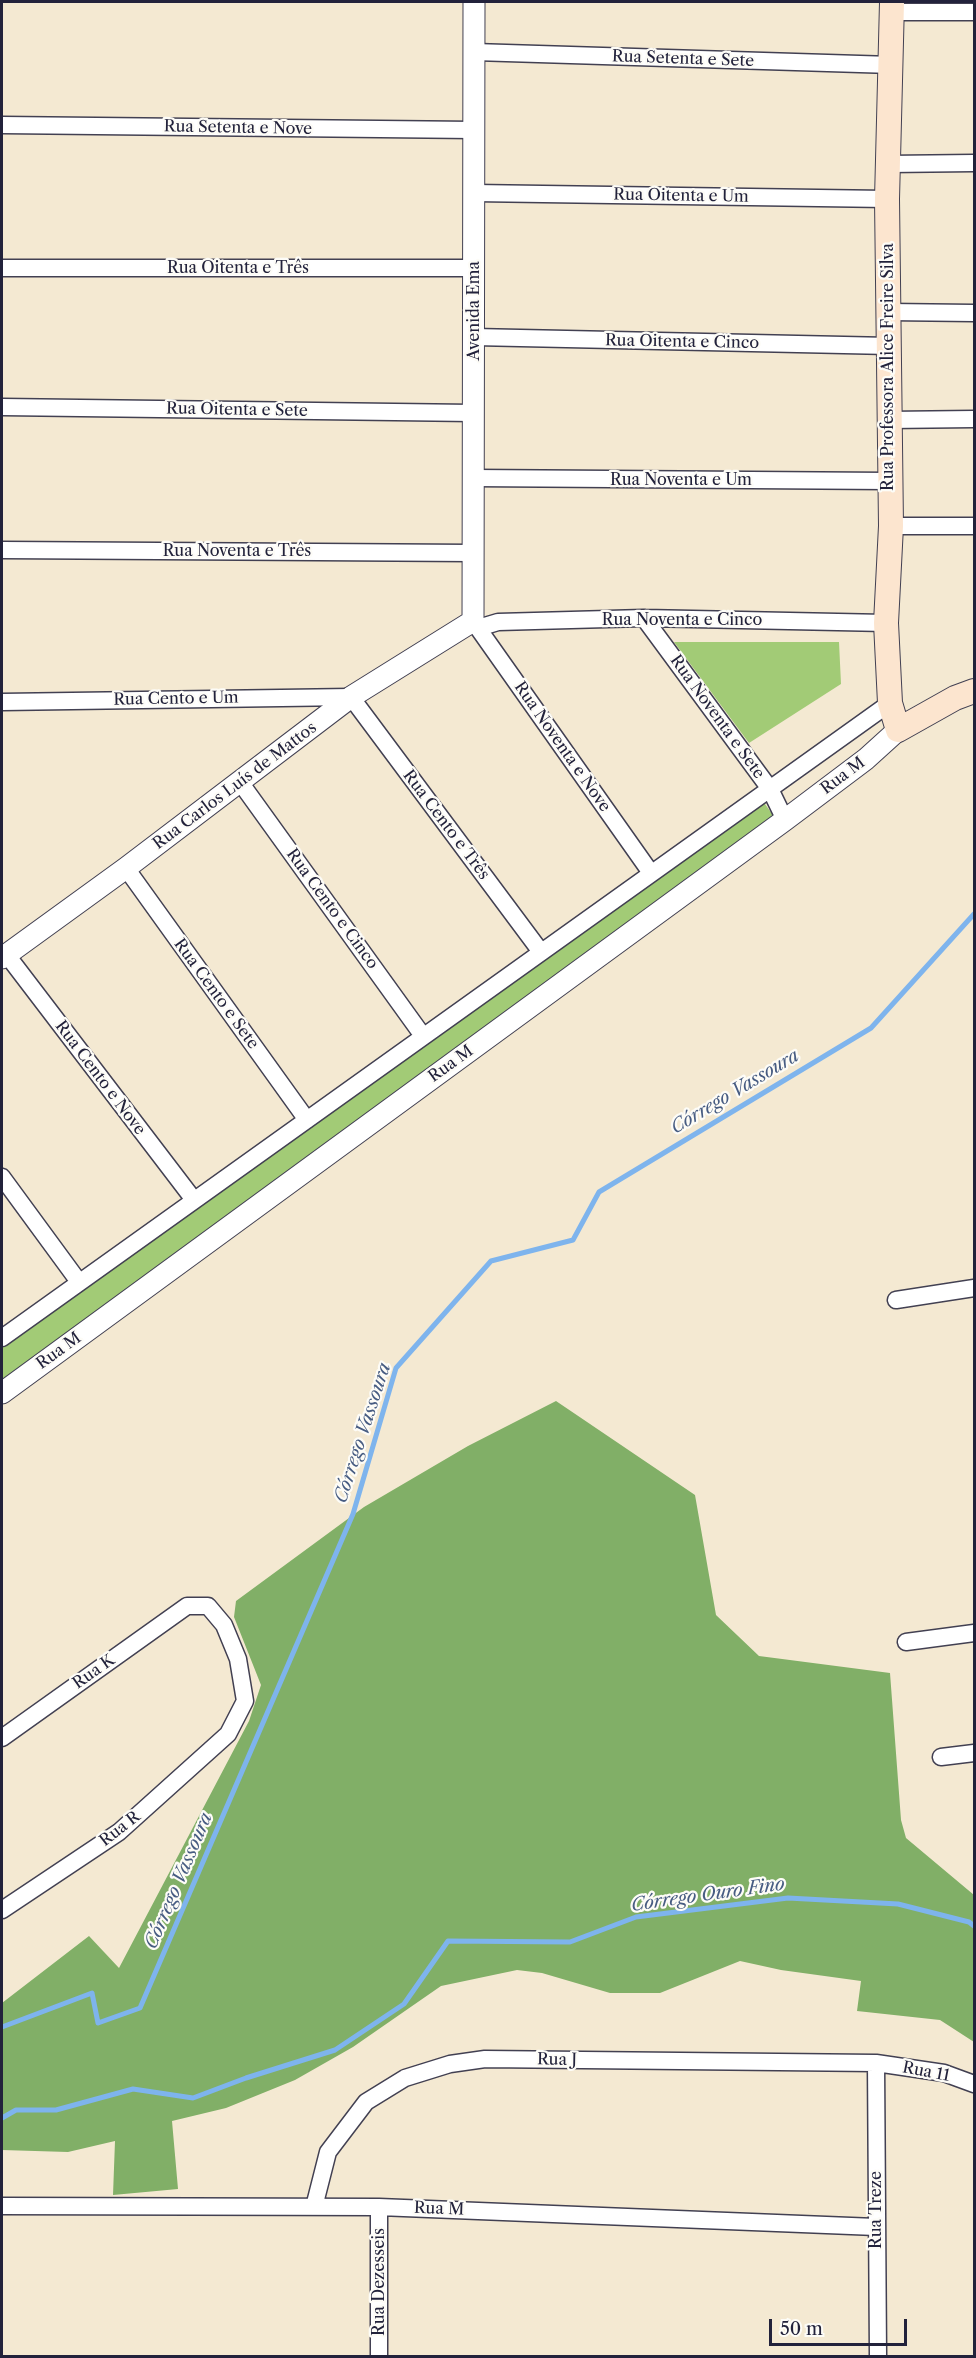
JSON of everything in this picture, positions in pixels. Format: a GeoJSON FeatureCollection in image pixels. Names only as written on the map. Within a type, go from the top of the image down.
{"type":"FeatureCollection","features":[{"type":"Feature","properties":{"kind":"main road","name":"Rua Professora Alice Freire Silva"},"geometry":{"type":"LineString","coordinates":[[892,7],[887,199],[891,526],[886,623],[890,703],[898,730]]}},
{"type":"Feature","properties":{"kind":"main road"},"geometry":{"type":"LineString","coordinates":[[898,730],[955,698],[975,691]]}},
{"type":"Feature","properties":{"kind":"street","name":"Avenida Ema"},"geometry":{"type":"LineString","coordinates":[[474,2],[473,553],[475,624]]}},
{"type":"Feature","properties":{"kind":"street"},"geometry":{"type":"LineString","coordinates":[[892,7],[975,12]]}},
{"type":"Feature","properties":{"kind":"street","name":"Rua Setenta e Sete"},"geometry":{"type":"LineString","coordinates":[[474,52],[892,65]]}},
{"type":"Feature","properties":{"kind":"street","name":"Rua Setenta e Nove"},"geometry":{"type":"LineString","coordinates":[[2,125],[474,130]]}},
{"type":"Feature","properties":{"kind":"street"},"geometry":{"type":"LineString","coordinates":[[888,164],[975,163]]}},
{"type":"Feature","properties":{"kind":"street","name":"Rua Oitenta e Um"},"geometry":{"type":"LineString","coordinates":[[474,192],[887,199]]}},
{"type":"Feature","properties":{"kind":"street","name":"Rua Oitenta e Três"},"geometry":{"type":"LineString","coordinates":[[2,268],[474,268]]}},
{"type":"Feature","properties":{"kind":"street"},"geometry":{"type":"LineString","coordinates":[[888,312],[975,313]]}},
{"type":"Feature","properties":{"kind":"street","name":"Rua Oitenta e Cinco"},"geometry":{"type":"LineString","coordinates":[[474,337],[890,346]]}},
{"type":"Feature","properties":{"kind":"street","name":"Rua Oitenta e Sete"},"geometry":{"type":"LineString","coordinates":[[2,407],[473,413]]}},
{"type":"Feature","properties":{"kind":"street"},"geometry":{"type":"LineString","coordinates":[[888,420],[975,419]]}},
{"type":"Feature","properties":{"kind":"street","name":"Rua Noventa e Um"},"geometry":{"type":"LineString","coordinates":[[473,478],[889,481]]}},
{"type":"Feature","properties":{"kind":"street"},"geometry":{"type":"LineString","coordinates":[[891,526],[975,526]]}},
{"type":"Feature","properties":{"kind":"street","name":"Rua Noventa e Três"},"geometry":{"type":"LineString","coordinates":[[2,550],[473,553]]}},
{"type":"Feature","properties":{"kind":"street","name":"Rua Noventa e Cinco"},"geometry":{"type":"LineString","coordinates":[[475,624],[498,621],[644,618],[886,623]]}},
{"type":"Feature","properties":{"kind":"street","name":"Rua Noventa e Sete"},"geometry":{"type":"LineString","coordinates":[[644,618],[770,789],[785,820]]}},
{"type":"Feature","properties":{"kind":"street","name":"Rua Carlos Luís de Mattos"},"geometry":{"type":"LineString","coordinates":[[4,957],[126,868],[351,697],[475,624]]}},
{"type":"Feature","properties":{"kind":"street","name":"Rua Noventa e Nove"},"geometry":{"type":"LineString","coordinates":[[475,624],[651,873]]}},
{"type":"Feature","properties":{"kind":"street","name":"Rua Cento e Um"},"geometry":{"type":"LineString","coordinates":[[2,702],[351,697]]}},
{"type":"Feature","properties":{"kind":"street","name":"Rua Cento e Três"},"geometry":{"type":"LineString","coordinates":[[351,697],[541,952]]}},
{"type":"Feature","properties":{"kind":"street","name":"Rua M"},"geometry":{"type":"LineString","coordinates":[[2,1338],[890,703]]}},
{"type":"Feature","properties":{"kind":"street","name":"Rua M"},"geometry":{"type":"LineString","coordinates":[[2,1393],[785,820],[866,759],[898,730]]}},
{"type":"Feature","properties":{"kind":"street","name":"Rua Cento e Cinco"},"geometry":{"type":"LineString","coordinates":[[240,782],[423,1036]]}},
{"type":"Feature","properties":{"kind":"street","name":"Rua Cento e Sete"},"geometry":{"type":"LineString","coordinates":[[126,868],[307,1120]]}},
{"type":"Feature","properties":{"kind":"street","name":"Rua Cento e Nove"},"geometry":{"type":"LineString","coordinates":[[4,957],[194,1200]]}},
{"type":"Feature","properties":{"kind":"street"},"geometry":{"type":"LineString","coordinates":[[2,1177],[79,1282]]}},
{"type":"Feature","properties":{"kind":"street"},"geometry":{"type":"LineString","coordinates":[[896,1300],[975,1288]]}},
{"type":"Feature","properties":{"kind":"street","name":"Rua R"},"geometry":{"type":"LineString","coordinates":[[2,1910],[119,1832],[228,1734],[245,1701],[238,1659],[224,1625],[208,1606],[187,1606]]}},
{"type":"Feature","properties":{"kind":"street","name":"Rua K"},"geometry":{"type":"LineString","coordinates":[[2,1738],[187,1606]]}},
{"type":"Feature","properties":{"kind":"street"},"geometry":{"type":"LineString","coordinates":[[906,1642],[975,1633]]}},
{"type":"Feature","properties":{"kind":"street"},"geometry":{"type":"LineString","coordinates":[[941,1757],[975,1753]]}},
{"type":"Feature","properties":{"kind":"street","name":"Rua J"},"geometry":{"type":"LineString","coordinates":[[314,2207],[328,2152],[366,2102],[405,2078],[450,2064],[485,2059],[876,2063]]}},
{"type":"Feature","properties":{"kind":"street","name":"Rua 11"},"geometry":{"type":"LineString","coordinates":[[876,2063],[944,2073],[975,2084]]}},
{"type":"Feature","properties":{"kind":"street","name":"Rua Treze"},"geometry":{"type":"LineString","coordinates":[[876,2063],[878,2356]]}},
{"type":"Feature","properties":{"kind":"street","name":"Rua M"},"geometry":{"type":"LineString","coordinates":[[2,2206],[379,2207],[876,2227]]}},
{"type":"Feature","properties":{"kind":"street","name":"Rua Dezesseis"},"geometry":{"type":"LineString","coordinates":[[379,2207],[379,2356]]}},
{"type":"Feature","properties":{"kind":"green space"},"geometry":{"type":"Polygon","coordinates":[[[674,642],[839,642],[841,684],[749,743],[674,642]]]}},
{"type":"Feature","properties":{"kind":"green space"},"geometry":{"type":"Polygon","coordinates":[[[760,797],[775,818],[2,1387],[2,1345],[760,797]]]}},
{"type":"Feature","properties":{"kind":"green space"},"geometry":{"type":"Polygon","coordinates":[[[556,1401],[695,1495],[716,1615],[759,1656],[890,1673],[901,1820],[906,1838],[974,1895],[974,2042],[940,2020],[857,2011],[861,1981],[781,1970],[740,1961],[660,1993],[610,1993],[542,1973],[517,1970],[441,1986],[353,2047],[295,2080],[226,2108],[172,2121],[178,2189],[113,2195],[115,2141],[68,2152],[2,2150],[2,2003],[89,1936],[119,1968],[249,1721],[261,1685],[234,1617],[236,1601],[364,1507],[468,1446],[556,1401]]]}},
{"type":"Feature","properties":{"kind":"waterway","name":"Córrego Vassoura"},"geometry":{"type":"LineString","coordinates":[[2,2027],[92,1993],[98,2023],[140,2008],[353,1514],[396,1368],[491,1261],[573,1240],[599,1192],[871,1028],[974,914]]}},
{"type":"Feature","properties":{"kind":"waterway","name":"Córrego Ouro Fino"},"geometry":{"type":"LineString","coordinates":[[2,2118],[16,2110],[56,2110],[133,2089],[193,2098],[246,2078],[335,2050],[404,2004],[448,1941],[570,1942],[636,1917],[788,1898],[898,1904],[969,1922],[974,1926]]}}]}
